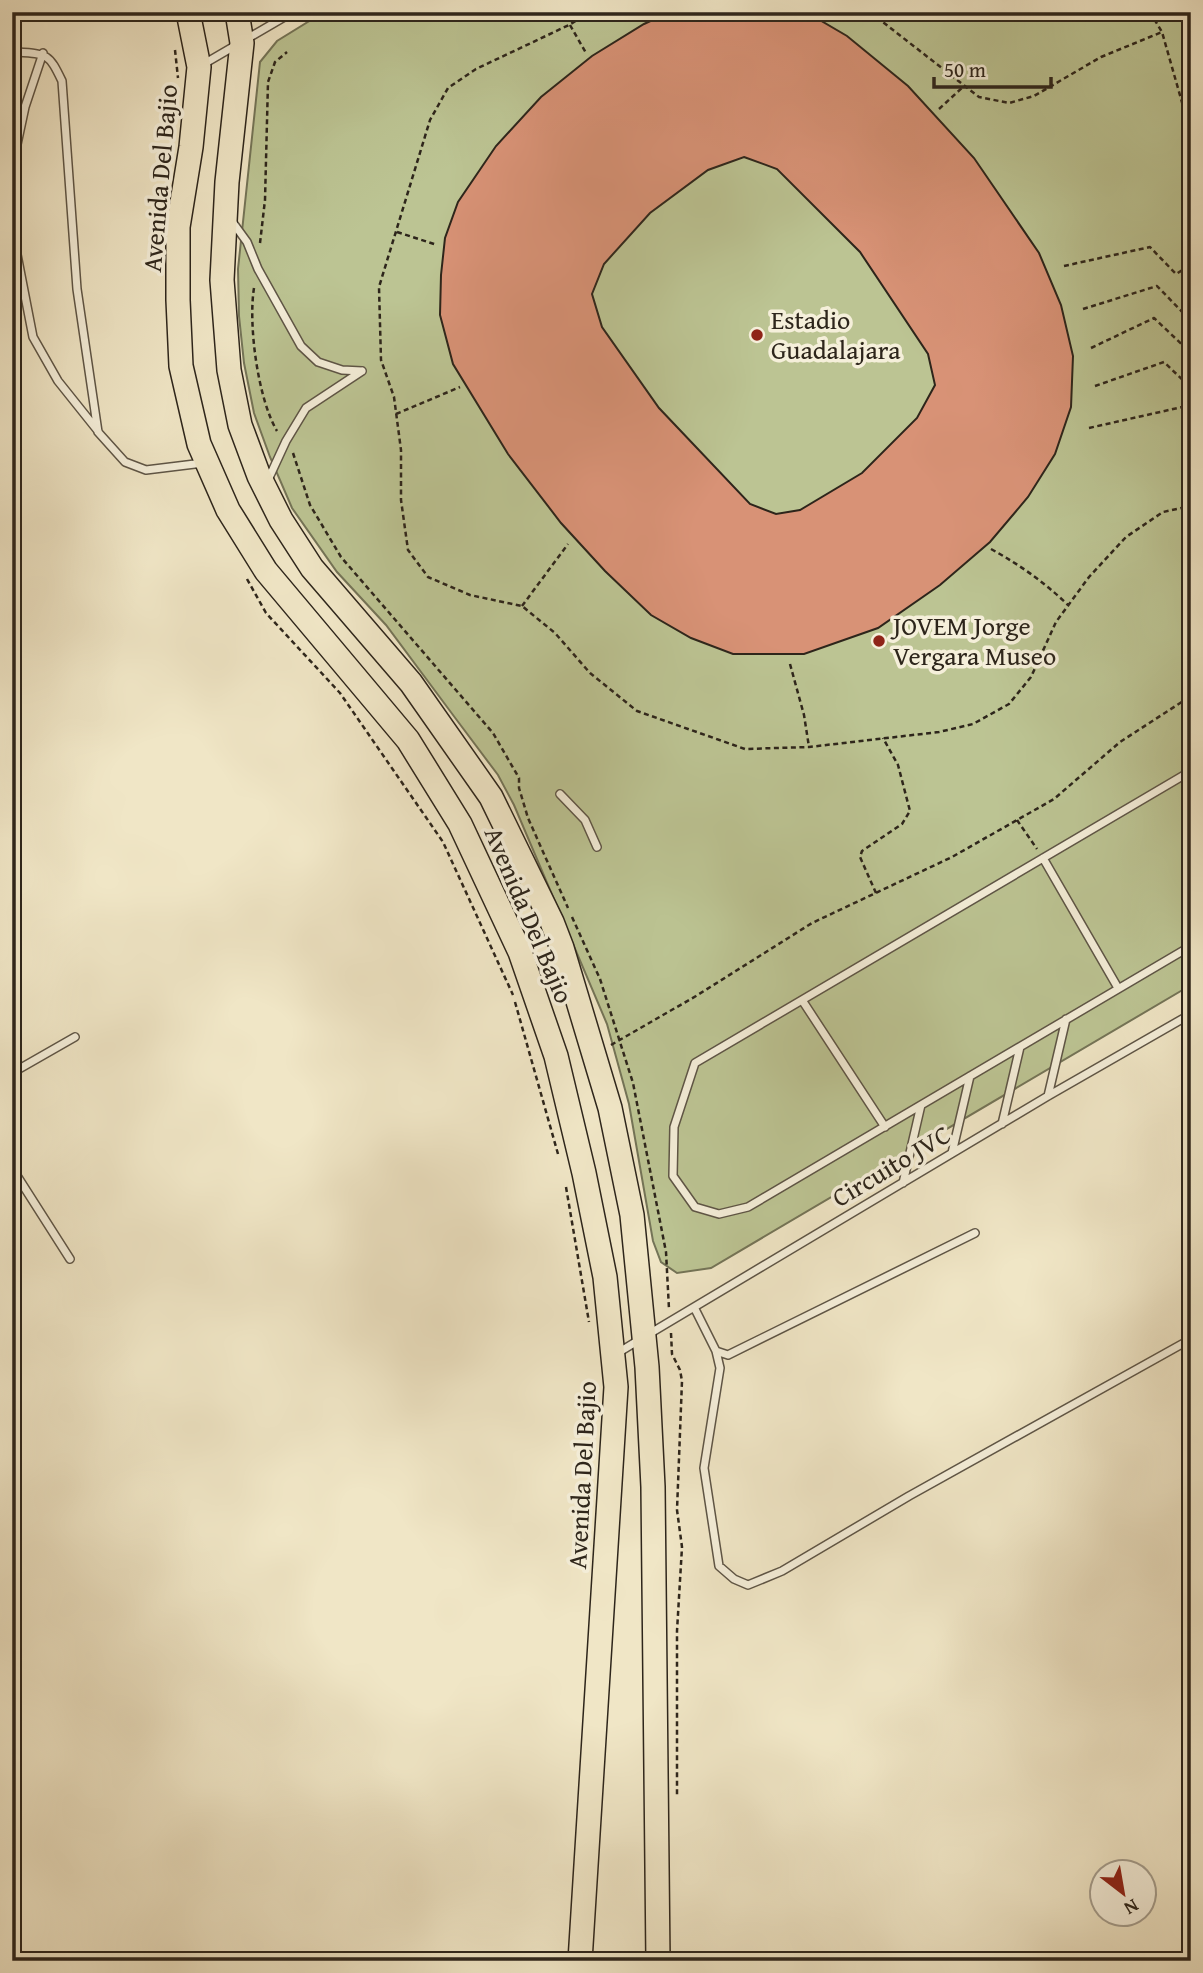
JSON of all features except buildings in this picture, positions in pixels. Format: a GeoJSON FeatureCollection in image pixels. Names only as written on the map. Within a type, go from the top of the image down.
{"type":"FeatureCollection","features":[{"type":"Feature","properties":{"kind":"main road","name":"Avenida Del Bajio"},"geometry":{"type":"LineString","coordinates":[[237,12],[242,43],[225,213],[222,280],[229,370],[240,425],[281,520],[312,568],[411,683],[491,797],[562,948],[610,1108],[632,1215],[653,1487],[658,1961]]}},
{"type":"Feature","properties":{"kind":"main road","name":"Avenida Del Bajio"},"geometry":{"type":"LineString","coordinates":[[194,14],[199,67],[191,147],[178,227],[178,300],[181,366],[199,444],[228,510],[266,571],[408,740],[460,824],[520,952],[556,1056],[605,1277],[616,1400],[580,1961]]}},
{"type":"Feature","properties":{"kind":"lane"},"geometry":{"type":"LineString","coordinates":[[199,67],[293,12]]}},
{"type":"Feature","properties":{"kind":"lane"},"geometry":{"type":"LineString","coordinates":[[17,52],[43,53],[53,63],[62,82],[77,289],[98,432]]}},
{"type":"Feature","properties":{"kind":"lane"},"geometry":{"type":"LineString","coordinates":[[43,53],[25,107],[13,163],[13,234],[33,337],[58,380],[125,462],[146,470],[207,462]]}},
{"type":"Feature","properties":{"kind":"lane"},"geometry":{"type":"LineString","coordinates":[[225,213],[247,242],[258,269],[301,346],[318,362],[342,370],[362,370],[306,408],[285,444],[265,488]]}},
{"type":"Feature","properties":{"kind":"lane"},"geometry":{"type":"LineString","coordinates":[[1191,771],[695,1063],[674,1128],[673,1176],[695,1207],[719,1214],[748,1207],[1191,946]]}},
{"type":"Feature","properties":{"kind":"lane"},"geometry":{"type":"LineString","coordinates":[[560,794],[585,820],[597,847]]}},
{"type":"Feature","properties":{"kind":"lane"},"geometry":{"type":"LineString","coordinates":[[1043,858],[1118,988]]}},
{"type":"Feature","properties":{"kind":"lane"},"geometry":{"type":"LineString","coordinates":[[802,1000],[885,1126]]}},
{"type":"Feature","properties":{"kind":"lane","name":"Circuito JVC"},"geometry":{"type":"LineString","coordinates":[[613,1355],[670,1324],[903,1182],[1191,1014]]}},
{"type":"Feature","properties":{"kind":"lane"},"geometry":{"type":"LineString","coordinates":[[1048,1096],[1066,1019]]}},
{"type":"Feature","properties":{"kind":"lane"},"geometry":{"type":"LineString","coordinates":[[12,1073],[75,1037]]}},
{"type":"Feature","properties":{"kind":"lane"},"geometry":{"type":"LineString","coordinates":[[1002,1124],[1020,1047]]}},
{"type":"Feature","properties":{"kind":"lane"},"geometry":{"type":"LineString","coordinates":[[952,1153],[971,1076]]}},
{"type":"Feature","properties":{"kind":"lane"},"geometry":{"type":"LineString","coordinates":[[903,1182],[921,1105]]}},
{"type":"Feature","properties":{"kind":"lane"},"geometry":{"type":"LineString","coordinates":[[12,1168],[70,1259]]}},
{"type":"Feature","properties":{"kind":"lane"},"geometry":{"type":"LineString","coordinates":[[716,1351],[728,1355],[975,1233]]}},
{"type":"Feature","properties":{"kind":"lane"},"geometry":{"type":"LineString","coordinates":[[695,1309],[716,1351],[720,1368],[704,1468],[719,1566],[734,1579],[748,1585],[782,1571],[1191,1339]]}},
{"type":"Feature","properties":{"kind":"path"},"geometry":{"type":"LineString","coordinates":[[590,12],[569,25],[476,69],[448,88],[430,120],[395,231],[379,287],[381,360],[394,397],[401,450],[401,500],[408,550],[428,578],[470,594],[522,606],[555,633],[590,673],[637,711],[745,749],[809,747],[939,732],[973,724],[1009,704],[1031,677],[1056,622],[1089,577],[1126,537],[1163,513],[1191,506]]}},
{"type":"Feature","properties":{"kind":"path"},"geometry":{"type":"LineString","coordinates":[[634,12],[638,20]]}},
{"type":"Feature","properties":{"kind":"path"},"geometry":{"type":"LineString","coordinates":[[870,12],[979,97],[1009,103],[1034,96],[1101,57],[1162,32]]}},
{"type":"Feature","properties":{"kind":"path"},"geometry":{"type":"LineString","coordinates":[[1150,12],[1162,32],[1191,134]]}},
{"type":"Feature","properties":{"kind":"path"},"geometry":{"type":"LineString","coordinates":[[1188,12],[1191,23]]}},
{"type":"Feature","properties":{"kind":"path"},"geometry":{"type":"LineString","coordinates":[[569,25],[586,53]]}},
{"type":"Feature","properties":{"kind":"path"},"geometry":{"type":"LineString","coordinates":[[174,49],[178,86]]}},
{"type":"Feature","properties":{"kind":"path"},"geometry":{"type":"LineString","coordinates":[[287,52],[275,62],[268,82],[265,200],[253,299],[254,350],[270,419],[285,444],[292,450],[310,505],[341,557],[440,670],[507,754],[519,778],[519,788],[528,818],[600,979],[633,1083],[666,1252],[672,1354],[682,1381],[677,1510],[682,1547],[677,1631],[677,1801]]}},
{"type":"Feature","properties":{"kind":"path"},"geometry":{"type":"LineString","coordinates":[[939,109],[964,86]]}},
{"type":"Feature","properties":{"kind":"path"},"geometry":{"type":"LineString","coordinates":[[395,231],[437,245]]}},
{"type":"Feature","properties":{"kind":"path"},"geometry":{"type":"LineString","coordinates":[[1064,267],[1150,247],[1176,274],[1191,265]]}},
{"type":"Feature","properties":{"kind":"path"},"geometry":{"type":"LineString","coordinates":[[1083,309],[1157,286],[1191,321]]}},
{"type":"Feature","properties":{"kind":"path"},"geometry":{"type":"LineString","coordinates":[[1091,348],[1154,318],[1191,353]]}},
{"type":"Feature","properties":{"kind":"path"},"geometry":{"type":"LineString","coordinates":[[1095,386],[1164,362],[1191,388]]}},
{"type":"Feature","properties":{"kind":"path"},"geometry":{"type":"LineString","coordinates":[[396,414],[460,387]]}},
{"type":"Feature","properties":{"kind":"path"},"geometry":{"type":"LineString","coordinates":[[1089,428],[1191,405]]}},
{"type":"Feature","properties":{"kind":"path"},"geometry":{"type":"LineString","coordinates":[[522,606],[568,544]]}},
{"type":"Feature","properties":{"kind":"path"},"geometry":{"type":"LineString","coordinates":[[991,549],[1049,586],[1068,605]]}},
{"type":"Feature","properties":{"kind":"path"},"geometry":{"type":"LineString","coordinates":[[246,579],[266,613],[340,693],[443,842],[514,997],[559,1159]]}},
{"type":"Feature","properties":{"kind":"path"},"geometry":{"type":"LineString","coordinates":[[790,664],[804,715],[809,747]]}},
{"type":"Feature","properties":{"kind":"path"},"geometry":{"type":"LineString","coordinates":[[593,1054],[621,1041],[812,923],[951,857],[1054,799],[1119,742],[1191,696]]}},
{"type":"Feature","properties":{"kind":"path"},"geometry":{"type":"LineString","coordinates":[[876,893],[860,858],[862,851],[908,817],[910,811],[898,765],[883,738]]}},
{"type":"Feature","properties":{"kind":"path"},"geometry":{"type":"LineString","coordinates":[[1017,820],[1043,858]]}},
{"type":"Feature","properties":{"kind":"path"},"geometry":{"type":"LineString","coordinates":[[565,1184],[589,1322]]}},
{"type":"Feature","properties":{"kind":"green space"},"geometry":{"type":"Polygon","coordinates":[[[324,12],[1191,12],[1191,985],[711,1268],[677,1273],[661,1262],[653,1241],[629,1104],[607,1024],[514,805],[498,775],[386,625],[337,572],[292,508],[254,413],[244,363],[238,269],[260,62],[277,41],[324,12]]]}},
{"type":"Feature","properties":{"kind":"place","name":"Estadio Guadalajara"},"geometry":{"type":"Point","coordinates":[757,335]}},
{"type":"Feature","properties":{"kind":"place","name":"JOVEM Jorge Vergara Museo"},"geometry":{"type":"Point","coordinates":[879,641]}}]}
